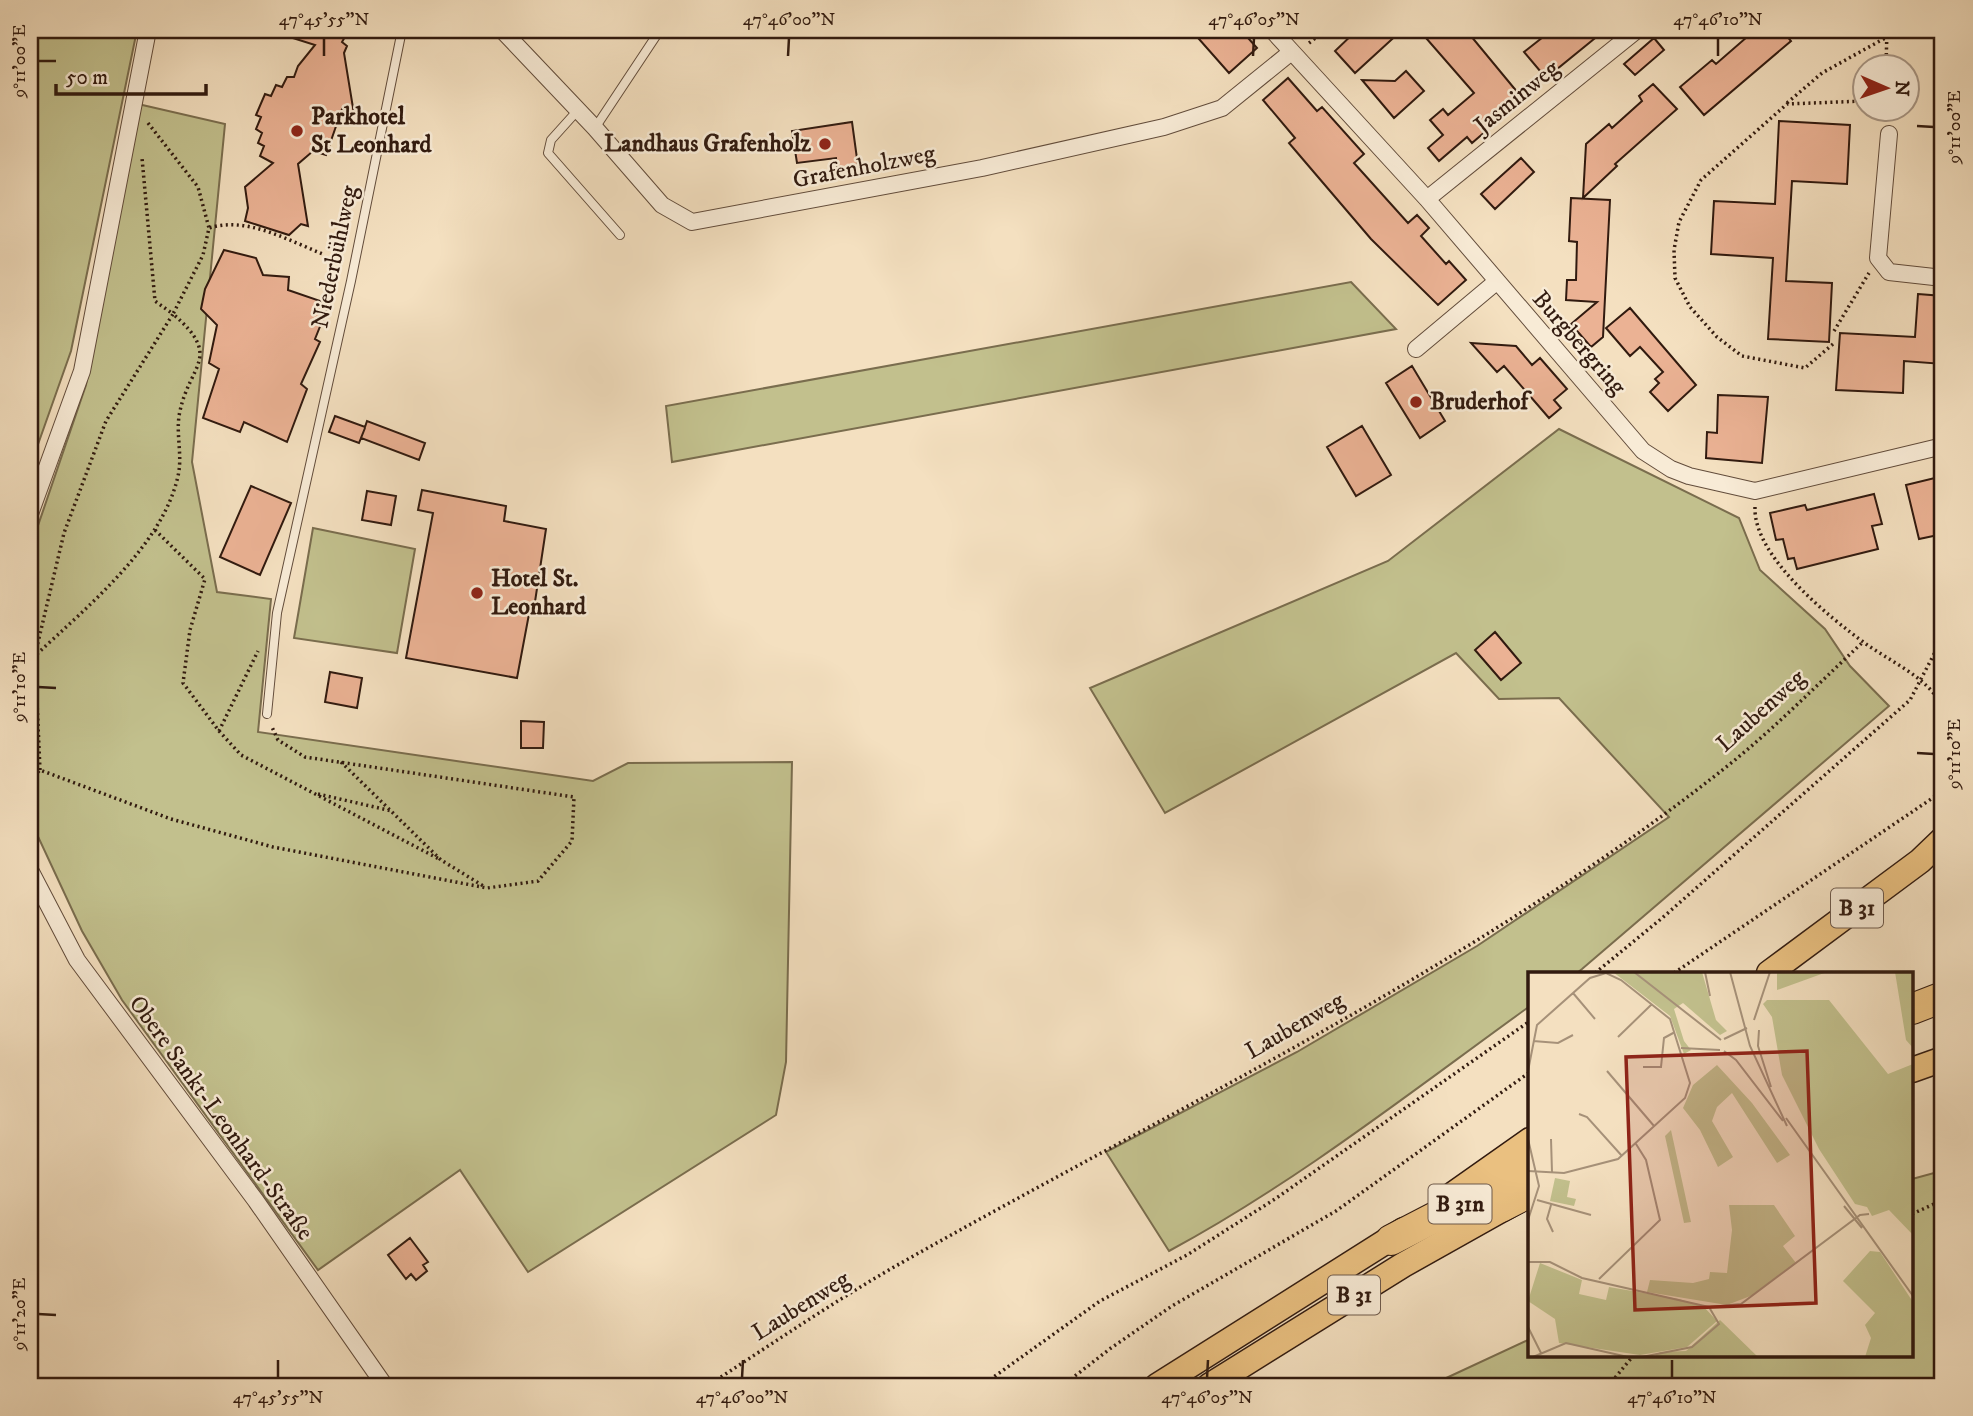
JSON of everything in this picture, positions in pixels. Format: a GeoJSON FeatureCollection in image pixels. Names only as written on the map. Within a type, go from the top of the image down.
{"type":"FeatureCollection","features":[{"type":"Feature","properties":{"kind":"highway"},"geometry":{"type":"LineString","coordinates":[[1913,1009],[1943,997]]}},
{"type":"Feature","properties":{"kind":"highway","name":"B 31n"},"geometry":{"type":"LineString","coordinates":[[1391,1240],[1528,1169]]}},
{"type":"Feature","properties":{"kind":"highway","name":"B 31n"},"geometry":{"type":"LineString","coordinates":[[1501,1207],[1528,1195]]}},
{"type":"Feature","properties":{"kind":"main road","name":"B 31"},"geometry":{"type":"LineString","coordinates":[[1770,972],[1920,861],[1943,839]]}},
{"type":"Feature","properties":{"kind":"main road"},"geometry":{"type":"LineString","coordinates":[[1913,1070],[1943,1059]]}},
{"type":"Feature","properties":{"kind":"main road","name":"B 31"},"geometry":{"type":"LineString","coordinates":[[1157,1386],[1391,1240],[1528,1141]]}},
{"type":"Feature","properties":{"kind":"main road","name":"B 31"},"geometry":{"type":"LineString","coordinates":[[1209,1386],[1501,1207]]}},
{"type":"Feature","properties":{"kind":"street"},"geometry":{"type":"LineString","coordinates":[[30,514],[82,372],[130,112],[148,30]]}},
{"type":"Feature","properties":{"kind":"street","name":"Grafenholzweg"},"geometry":{"type":"LineString","coordinates":[[502,30],[595,128],[662,205],[692,222],[982,168],[1164,127],[1222,108],[1290,52]]}},
{"type":"Feature","properties":{"kind":"street","name":"Burgbergring"},"geometry":{"type":"LineString","coordinates":[[1272,30],[1427,199],[1643,451],[1689,476],[1755,491],[1943,446]]}},
{"type":"Feature","properties":{"kind":"street","name":"Jasminweg"},"geometry":{"type":"LineString","coordinates":[[1427,199],[1637,30]]}},
{"type":"Feature","properties":{"kind":"street"},"geometry":{"type":"LineString","coordinates":[[1889,134],[1878,258],[1889,272],[1943,278]]}},
{"type":"Feature","properties":{"kind":"street"},"geometry":{"type":"LineString","coordinates":[[1416,349],[1496,282]]}},
{"type":"Feature","properties":{"kind":"street","name":"Obere Sankt-Leonhard-Straße"},"geometry":{"type":"LineString","coordinates":[[30,870],[77,960],[256,1201],[385,1386]]}},
{"type":"Feature","properties":{"kind":"lane","name":"Niederbühlweg"},"geometry":{"type":"LineString","coordinates":[[267,714],[277,613],[402,30]]}},
{"type":"Feature","properties":{"kind":"lane"},"geometry":{"type":"LineString","coordinates":[[595,128],[656,36],[657,30]]}},
{"type":"Feature","properties":{"kind":"lane"},"geometry":{"type":"LineString","coordinates":[[578,110],[551,140],[548,153],[620,235]]}},
{"type":"Feature","properties":{"kind":"path"},"geometry":{"type":"LineString","coordinates":[[1886,52],[1887,30]]}},
{"type":"Feature","properties":{"kind":"path"},"geometry":{"type":"LineString","coordinates":[[1833,344],[1805,368],[1742,356],[1717,337],[1690,307],[1675,278],[1674,250],[1679,222],[1700,180],[1822,73],[1887,37]]}},
{"type":"Feature","properties":{"kind":"path"},"geometry":{"type":"LineString","coordinates":[[1787,104],[1850,102]]}},
{"type":"Feature","properties":{"kind":"path"},"geometry":{"type":"LineString","coordinates":[[30,780],[40,770],[36,655],[65,533],[106,422],[173,314],[203,256],[209,228],[198,187],[138,112],[130,112]]}},
{"type":"Feature","properties":{"kind":"path"},"geometry":{"type":"LineString","coordinates":[[36,655],[107,588],[155,530],[178,475],[180,411],[201,359],[194,332],[155,301],[142,153]]}},
{"type":"Feature","properties":{"kind":"path"},"geometry":{"type":"LineString","coordinates":[[209,228],[223,224],[249,226],[323,254]]}},
{"type":"Feature","properties":{"kind":"path"},"geometry":{"type":"LineString","coordinates":[[1834,331],[1878,258]]}},
{"type":"Feature","properties":{"kind":"path"},"geometry":{"type":"LineString","coordinates":[[1755,491],[1754,520],[1770,553],[1811,598],[1863,642],[1935,695],[1943,715]]}},
{"type":"Feature","properties":{"kind":"path"},"geometry":{"type":"LineString","coordinates":[[1596,972],[1661,919],[1910,700],[1943,637]]}},
{"type":"Feature","properties":{"kind":"path","name":"Laubenweg"},"geometry":{"type":"LineString","coordinates":[[707,1386],[890,1270],[1306,1041],[1517,914],[1614,849],[1731,763],[1863,642]]}},
{"type":"Feature","properties":{"kind":"path"},"geometry":{"type":"LineString","coordinates":[[219,731],[260,649]]}},
{"type":"Feature","properties":{"kind":"path"},"geometry":{"type":"LineString","coordinates":[[40,770],[171,819],[273,847],[487,888],[538,881],[572,841],[574,797],[305,757],[278,740],[267,714]]}},
{"type":"Feature","properties":{"kind":"path"},"geometry":{"type":"LineString","coordinates":[[340,761],[440,859],[487,888]]}},
{"type":"Feature","properties":{"kind":"path"},"geometry":{"type":"LineString","coordinates":[[1675,972],[1937,795],[1943,784]]}},
{"type":"Feature","properties":{"kind":"path"},"geometry":{"type":"LineString","coordinates":[[313,793],[394,812]]}},
{"type":"Feature","properties":{"kind":"path"},"geometry":{"type":"LineString","coordinates":[[981,1386],[1100,1300],[1187,1255],[1275,1199],[1528,1022]]}},
{"type":"Feature","properties":{"kind":"path"},"geometry":{"type":"LineString","coordinates":[[1062,1386],[1172,1306],[1336,1211],[1528,1073]]}},
{"type":"Feature","properties":{"kind":"path"},"geometry":{"type":"LineString","coordinates":[[1913,1214],[1943,1200]]}},
{"type":"Feature","properties":{"kind":"path"},"geometry":{"type":"LineString","coordinates":[[1608,1386],[1633,1356]]}},
{"type":"Feature","properties":{"kind":"shaded area"},"geometry":{"type":"Polygon","coordinates":[[[30,30],[137,30],[71,351],[30,467],[30,30]]]}},
{"type":"Feature","properties":{"kind":"shaded area"},"geometry":{"type":"Polygon","coordinates":[[[138,104],[225,124],[192,462],[217,592],[271,599],[258,732],[593,781],[628,763],[792,762],[786,1062],[776,1115],[528,1272],[460,1170],[318,1270],[122,1000],[82,931],[34,828],[30,807],[30,549],[86,385],[138,104]]]}},
{"type":"Feature","properties":{"kind":"shaded area"},"geometry":{"type":"Polygon","coordinates":[[[1351,282],[1396,329],[672,462],[666,406],[1351,282]]]}},
{"type":"Feature","properties":{"kind":"shaded area"},"geometry":{"type":"Polygon","coordinates":[[[1559,429],[1739,518],[1760,570],[1825,629],[1850,666],[1889,706],[1578,972],[1528,972],[1528,1007],[1308,1166],[1263,1196],[1169,1251],[1106,1152],[1297,1052],[1477,946],[1669,817],[1559,698],[1499,699],[1456,653],[1165,813],[1090,688],[1388,561],[1559,429]]]}},
{"type":"Feature","properties":{"kind":"shaded area"},"geometry":{"type":"Polygon","coordinates":[[[313,528],[415,549],[397,653],[294,638],[313,528]]]}},
{"type":"Feature","properties":{"kind":"shaded area"},"geometry":{"type":"Polygon","coordinates":[[[1943,1173],[1943,1386],[1429,1386],[1528,1340],[1528,1356],[1913,1356],[1913,1179],[1943,1173]]]}},
{"type":"Feature","properties":{"kind":"building","name":"Parkhotel St Leonhard"},"geometry":{"type":"Polygon","coordinates":[[[277,30],[349,30],[342,42],[347,46],[344,53],[354,114],[342,109],[326,155],[313,151],[298,164],[308,226],[301,224],[289,235],[245,221],[248,208],[245,187],[273,163],[260,156],[264,146],[258,143],[262,133],[256,129],[261,117],[256,115],[265,94],[271,96],[276,85],[282,87],[287,77],[294,77],[298,66],[315,45],[277,33],[277,30]]]}},
{"type":"Feature","properties":{"kind":"building"},"geometry":{"type":"Polygon","coordinates":[[[1191,30],[1241,30],[1257,48],[1229,73],[1191,30]]]}},
{"type":"Feature","properties":{"kind":"building"},"geometry":{"type":"Polygon","coordinates":[[[1357,30],[1402,30],[1355,73],[1335,51],[1357,30]]]}},
{"type":"Feature","properties":{"kind":"building"},"geometry":{"type":"Polygon","coordinates":[[[1419,30],[1466,30],[1523,99],[1472,143],[1467,137],[1439,161],[1428,148],[1443,135],[1430,120],[1443,109],[1448,115],[1474,93],[1419,30]]]}},
{"type":"Feature","properties":{"kind":"building"},"geometry":{"type":"Polygon","coordinates":[[[1552,30],[1605,30],[1546,78],[1524,52],[1552,30]]]}},
{"type":"Feature","properties":{"kind":"building"},"geometry":{"type":"Polygon","coordinates":[[[1755,30],[1782,30],[1791,41],[1704,115],[1680,87],[1712,60],[1716,64],[1755,30]]]}},
{"type":"Feature","properties":{"kind":"building"},"geometry":{"type":"Polygon","coordinates":[[[1654,38],[1664,50],[1635,75],[1624,64],[1654,38]]]}},
{"type":"Feature","properties":{"kind":"building"},"geometry":{"type":"Polygon","coordinates":[[[1406,71],[1424,91],[1394,118],[1362,80],[1395,81],[1406,71]]]}},
{"type":"Feature","properties":{"kind":"building"},"geometry":{"type":"Polygon","coordinates":[[[1288,78],[1317,111],[1322,107],[1364,154],[1354,163],[1408,223],[1417,215],[1429,228],[1421,236],[1446,264],[1449,261],[1466,280],[1438,305],[1371,239],[1289,143],[1295,138],[1263,100],[1288,78]]]}},
{"type":"Feature","properties":{"kind":"building"},"geometry":{"type":"Polygon","coordinates":[[[1653,84],[1677,109],[1615,164],[1617,166],[1583,198],[1586,144],[1609,124],[1612,128],[1642,101],[1639,96],[1653,84]]]}},
{"type":"Feature","properties":{"kind":"building"},"geometry":{"type":"Polygon","coordinates":[[[1779,121],[1850,125],[1847,184],[1792,181],[1786,281],[1832,283],[1829,342],[1768,339],[1773,258],[1711,254],[1714,201],[1775,204],[1779,121]]]}},
{"type":"Feature","properties":{"kind":"building","name":"Landhaus Grafenholz"},"geometry":{"type":"Polygon","coordinates":[[[852,122],[858,166],[837,169],[836,158],[797,163],[792,131],[852,122]]]}},
{"type":"Feature","properties":{"kind":"building"},"geometry":{"type":"Polygon","coordinates":[[[1521,158],[1534,172],[1495,209],[1481,194],[1521,158]]]}},
{"type":"Feature","properties":{"kind":"building"},"geometry":{"type":"Polygon","coordinates":[[[1571,198],[1610,200],[1603,337],[1591,347],[1571,324],[1597,302],[1566,300],[1567,280],[1576,280],[1577,242],[1569,241],[1571,198]]]}},
{"type":"Feature","properties":{"kind":"building"},"geometry":{"type":"Polygon","coordinates":[[[224,250],[256,258],[263,275],[289,277],[288,290],[329,304],[315,339],[320,342],[301,384],[307,389],[287,442],[244,422],[240,432],[203,418],[219,369],[209,363],[217,325],[201,309],[205,289],[224,250]]]}},
{"type":"Feature","properties":{"kind":"building"},"geometry":{"type":"Polygon","coordinates":[[[1918,294],[1943,296],[1943,364],[1904,361],[1903,393],[1836,390],[1840,333],[1915,337],[1918,294]]]}},
{"type":"Feature","properties":{"kind":"building"},"geometry":{"type":"Polygon","coordinates":[[[1630,308],[1696,385],[1668,411],[1650,392],[1659,383],[1655,379],[1663,372],[1640,347],[1630,356],[1606,328],[1630,308]]]}},
{"type":"Feature","properties":{"kind":"building"},"geometry":{"type":"Polygon","coordinates":[[[1471,343],[1516,346],[1532,365],[1540,358],[1567,389],[1554,400],[1561,408],[1549,418],[1504,366],[1497,372],[1471,343]]]}},
{"type":"Feature","properties":{"kind":"building","name":"Bruderhof"},"geometry":{"type":"Polygon","coordinates":[[[1412,366],[1445,421],[1420,438],[1386,383],[1412,366]]]}},
{"type":"Feature","properties":{"kind":"building"},"geometry":{"type":"Polygon","coordinates":[[[1718,395],[1768,397],[1762,463],[1706,458],[1707,432],[1717,433],[1718,395]]]}},
{"type":"Feature","properties":{"kind":"building"},"geometry":{"type":"Polygon","coordinates":[[[335,416],[365,427],[367,421],[425,443],[419,460],[361,438],[359,443],[329,432],[335,416]]]}},
{"type":"Feature","properties":{"kind":"building"},"geometry":{"type":"Polygon","coordinates":[[[1362,426],[1391,475],[1356,496],[1327,447],[1362,426]]]}},
{"type":"Feature","properties":{"kind":"building"},"geometry":{"type":"Polygon","coordinates":[[[1943,476],[1943,534],[1919,539],[1906,485],[1943,476]]]}},
{"type":"Feature","properties":{"kind":"building"},"geometry":{"type":"Polygon","coordinates":[[[251,486],[291,503],[260,575],[220,557],[251,486]]]}},
{"type":"Feature","properties":{"kind":"building","name":"Hotel St. Leonhard"},"geometry":{"type":"Polygon","coordinates":[[[422,490],[506,506],[504,521],[546,529],[533,615],[529,614],[517,678],[406,658],[433,513],[418,510],[422,490]]]}},
{"type":"Feature","properties":{"kind":"building"},"geometry":{"type":"Polygon","coordinates":[[[367,491],[396,496],[391,525],[362,520],[367,491]]]}},
{"type":"Feature","properties":{"kind":"building"},"geometry":{"type":"Polygon","coordinates":[[[1874,494],[1882,524],[1872,526],[1878,549],[1797,569],[1794,558],[1788,559],[1783,539],[1776,540],[1770,513],[1805,505],[1807,510],[1874,494]]]}},
{"type":"Feature","properties":{"kind":"building"},"geometry":{"type":"Polygon","coordinates":[[[1495,632],[1521,663],[1501,680],[1475,650],[1495,632]]]}},
{"type":"Feature","properties":{"kind":"building"},"geometry":{"type":"Polygon","coordinates":[[[330,672],[362,678],[357,708],[325,702],[330,672]]]}},
{"type":"Feature","properties":{"kind":"building"},"geometry":{"type":"Polygon","coordinates":[[[521,721],[544,722],[543,748],[521,748],[521,721]]]}},
{"type":"Feature","properties":{"kind":"building"},"geometry":{"type":"Polygon","coordinates":[[[410,1238],[428,1262],[423,1265],[427,1271],[416,1280],[411,1274],[406,1279],[388,1255],[410,1238]]]}},
{"type":"Feature","properties":{"kind":"place","name":"Parkhotel St Leonhard"},"geometry":{"type":"Point","coordinates":[297,131]}},
{"type":"Feature","properties":{"kind":"place","name":"Landhaus Grafenholz"},"geometry":{"type":"Point","coordinates":[825,144]}},
{"type":"Feature","properties":{"kind":"place","name":"Bruderhof"},"geometry":{"type":"Point","coordinates":[1416,402]}},
{"type":"Feature","properties":{"kind":"place","name":"Hotel St. Leonhard"},"geometry":{"type":"Point","coordinates":[477,593]}}]}
